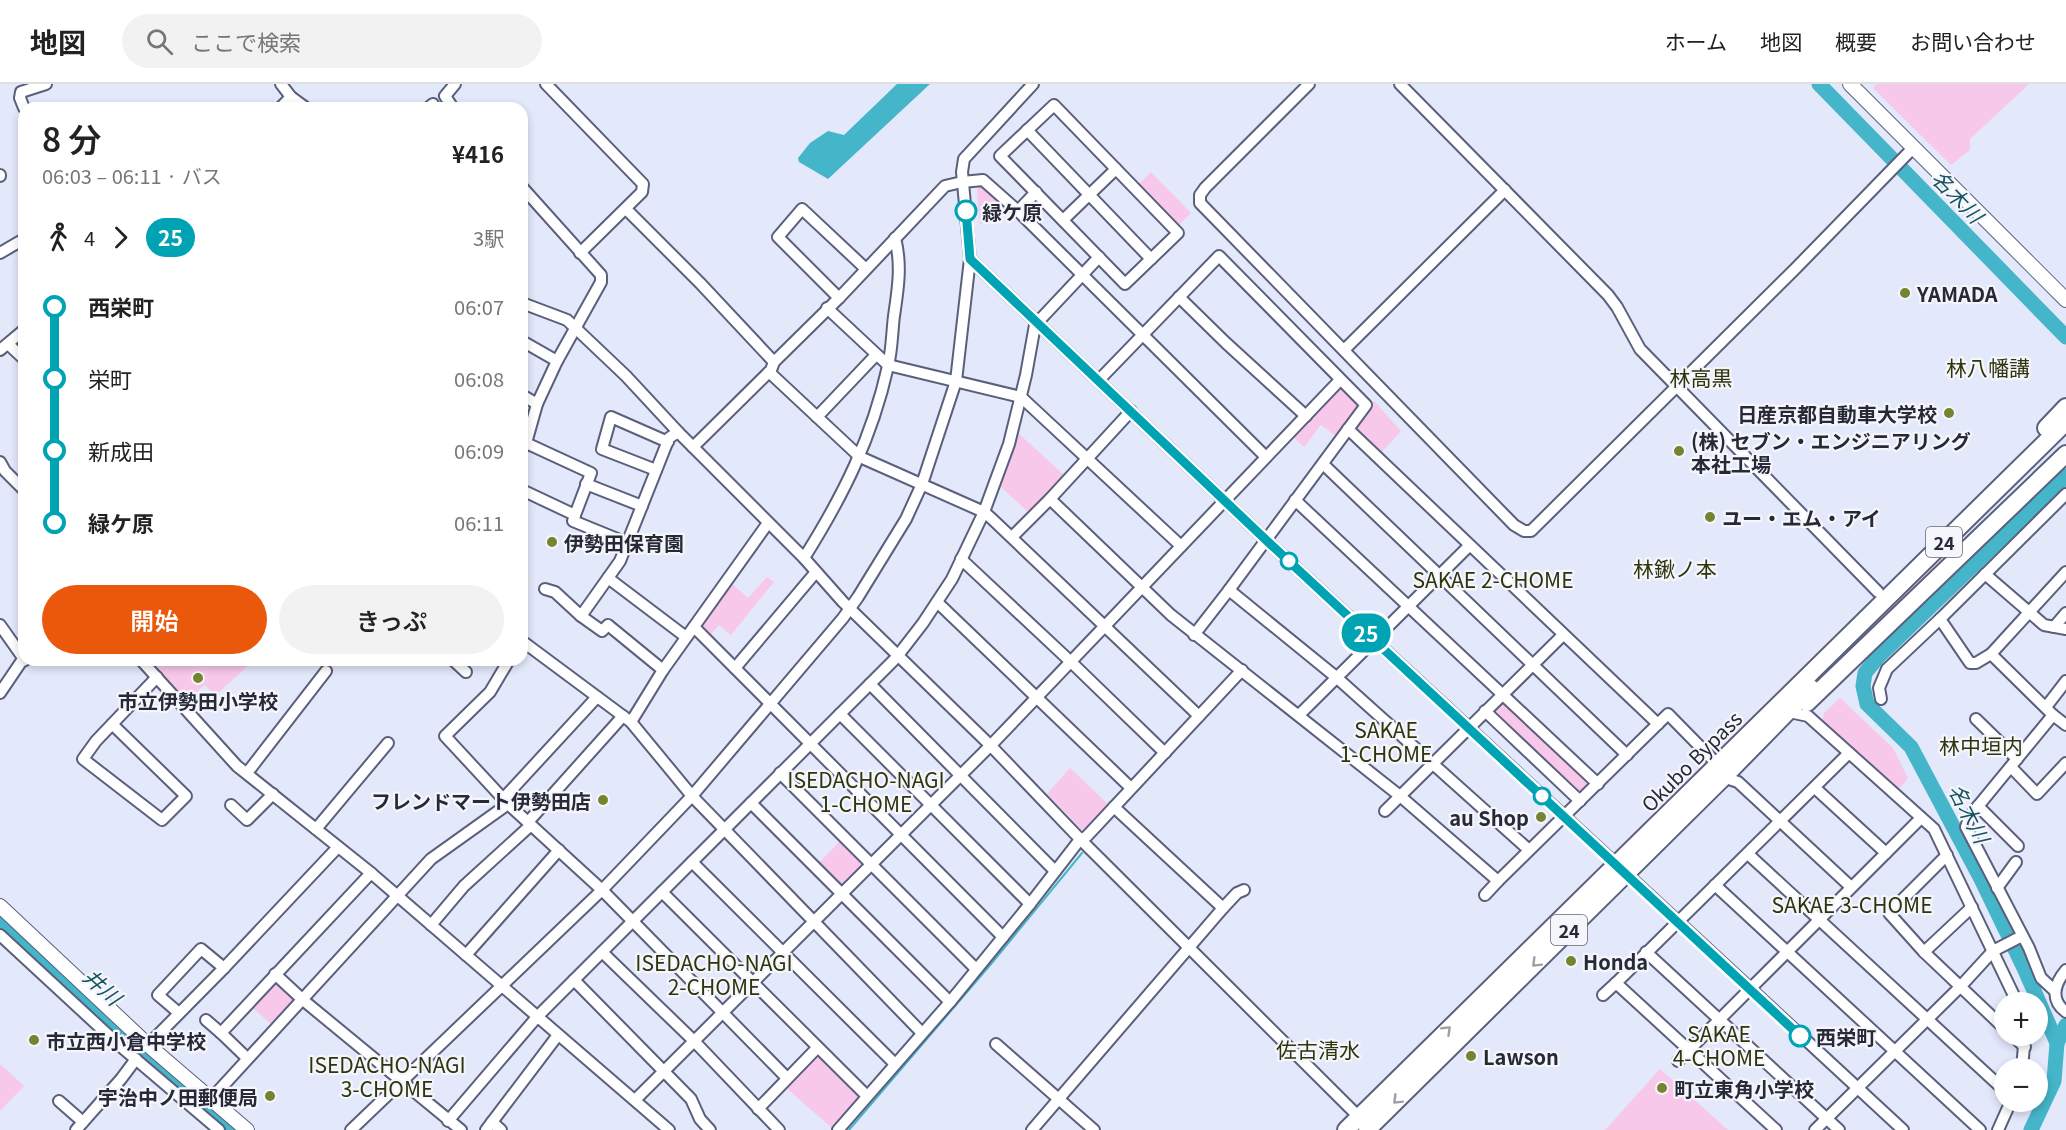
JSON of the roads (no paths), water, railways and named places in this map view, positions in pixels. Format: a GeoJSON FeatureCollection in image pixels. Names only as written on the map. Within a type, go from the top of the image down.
{"type":"FeatureCollection","features":[{"type":"Feature","properties":{"kind":"highway"},"geometry":{"type":"LineString","coordinates":[[1751,731],[1761,714],[1807,663],[2066,407]]}},
{"type":"Feature","properties":{"kind":"highway","name":"Okubo Bypass"},"geometry":{"type":"LineString","coordinates":[[1346,1130],[1367,1126],[1621,869],[1720,772],[1771,729],[1825,666],[2066,422]]}},
{"type":"Feature","properties":{"kind":"highway","name":"Okubo Bypass"},"geometry":{"type":"LineString","coordinates":[[1720,772],[1751,731],[1825,666],[2066,437]]}},
{"type":"Feature","properties":{"kind":"highway"},"geometry":{"type":"LineString","coordinates":[[1771,729],[1810,701],[2066,454]]}},
{"type":"Feature","properties":{"kind":"main road"},"geometry":{"type":"LineString","coordinates":[[1850,84],[1910,151],[2066,300]]}},
{"type":"Feature","properties":{"kind":"main road"},"geometry":{"type":"LineString","coordinates":[[0,906],[148,1045],[247,1130]]}},
{"type":"Feature","properties":{"kind":"street"},"geometry":{"type":"LineString","coordinates":[[22,102],[21,92],[46,84]]}},
{"type":"Feature","properties":{"kind":"street"},"geometry":{"type":"LineString","coordinates":[[281,84],[298,102]]}},
{"type":"Feature","properties":{"kind":"street"},"geometry":{"type":"LineString","coordinates":[[449,102],[445,96],[454,84]]}},
{"type":"Feature","properties":{"kind":"street"},"geometry":{"type":"LineString","coordinates":[[546,84],[643,184],[642,192],[580,253]]}},
{"type":"Feature","properties":{"kind":"street"},"geometry":{"type":"LineString","coordinates":[[351,1130],[602,890],[692,796],[850,608],[906,519],[922,484],[956,381],[970,259],[962,182],[964,158],[1033,84]]}},
{"type":"Feature","properties":{"kind":"street"},"geometry":{"type":"LineString","coordinates":[[1309,84],[1205,188],[1200,195],[1200,202],[1514,525],[1524,531],[1531,531],[1910,151]]}},
{"type":"Feature","properties":{"kind":"street"},"geometry":{"type":"LineString","coordinates":[[1400,84],[1608,295],[1640,349],[1878,592]]}},
{"type":"Feature","properties":{"kind":"street"},"geometry":{"type":"LineString","coordinates":[[286,102],[291,97]]}},
{"type":"Feature","properties":{"kind":"street"},"geometry":{"type":"LineString","coordinates":[[1054,105],[1116,169],[1178,233],[1125,284],[1000,156],[1054,105]]}},
{"type":"Feature","properties":{"kind":"street"},"geometry":{"type":"LineString","coordinates":[[1027,130],[1151,259]]}},
{"type":"Feature","properties":{"kind":"street"},"geometry":{"type":"LineString","coordinates":[[1063,220],[1116,169]]}},
{"type":"Feature","properties":{"kind":"street"},"geometry":{"type":"LineString","coordinates":[[693,447],[945,186],[984,180],[1266,458]]}},
{"type":"Feature","properties":{"kind":"street"},"geometry":{"type":"LineString","coordinates":[[1344,351],[1505,190]]}},
{"type":"Feature","properties":{"kind":"street"},"geometry":{"type":"LineString","coordinates":[[1018,211],[1036,192]]}},
{"type":"Feature","properties":{"kind":"street"},"geometry":{"type":"LineString","coordinates":[[528,194],[601,275],[601,282],[557,361],[537,404],[528,433]]}},
{"type":"Feature","properties":{"kind":"street"},"geometry":{"type":"LineString","coordinates":[[626,209],[700,283],[817,417],[860,457],[984,512],[1199,716]]}},
{"type":"Feature","properties":{"kind":"street"},"geometry":{"type":"LineString","coordinates":[[839,298],[778,237],[802,209],[866,269]]}},
{"type":"Feature","properties":{"kind":"street"},"geometry":{"type":"LineString","coordinates":[[804,558],[840,500],[860,457],[888,365],[900,271],[895,238]]}},
{"type":"Feature","properties":{"kind":"street"},"geometry":{"type":"LineString","coordinates":[[0,253],[18,242]]}},
{"type":"Feature","properties":{"kind":"street"},"geometry":{"type":"LineString","coordinates":[[1099,380],[1219,256],[1366,405],[1194,635]]}},
{"type":"Feature","properties":{"kind":"street"},"geometry":{"type":"LineString","coordinates":[[448,1121],[537,1017],[899,655],[952,579],[984,512],[1009,444],[1035,325],[1099,257]]}},
{"type":"Feature","properties":{"kind":"street"},"geometry":{"type":"LineString","coordinates":[[970,259],[1224,501],[1903,1130]]}},
{"type":"Feature","properties":{"kind":"street"},"geometry":{"type":"LineString","coordinates":[[1179,297],[1306,416]]}},
{"type":"Feature","properties":{"kind":"street"},"geometry":{"type":"LineString","coordinates":[[528,305],[567,320],[628,378],[850,608],[991,746],[1081,840],[1367,1126]]}},
{"type":"Feature","properties":{"kind":"street"},"geometry":{"type":"LineString","coordinates":[[827,308],[888,365],[1021,397],[1181,546]]}},
{"type":"Feature","properties":{"kind":"street"},"geometry":{"type":"LineString","coordinates":[[18,335],[4,347],[18,355]]}},
{"type":"Feature","properties":{"kind":"street"},"geometry":{"type":"LineString","coordinates":[[528,344],[557,361]]}},
{"type":"Feature","properties":{"kind":"street"},"geometry":{"type":"LineString","coordinates":[[817,417],[876,355]]}},
{"type":"Feature","properties":{"kind":"street"},"geometry":{"type":"LineString","coordinates":[[634,1100],[991,746],[1340,380]]}},
{"type":"Feature","properties":{"kind":"street"},"geometry":{"type":"LineString","coordinates":[[528,399],[537,404]]}},
{"type":"Feature","properties":{"kind":"street"},"geometry":{"type":"LineString","coordinates":[[1012,537],[1131,411]]}},
{"type":"Feature","properties":{"kind":"street"},"geometry":{"type":"LineString","coordinates":[[656,470],[602,449],[611,417],[668,442]]}},
{"type":"Feature","properties":{"kind":"street"},"geometry":{"type":"LineString","coordinates":[[1348,429],[1658,724]]}},
{"type":"Feature","properties":{"kind":"street"},"geometry":{"type":"LineString","coordinates":[[581,616],[620,561],[669,438],[678,432]]}},
{"type":"Feature","properties":{"kind":"street"},"geometry":{"type":"LineString","coordinates":[[528,448],[591,473],[573,521],[627,543]]}},
{"type":"Feature","properties":{"kind":"street"},"geometry":{"type":"LineString","coordinates":[[1323,464],[1628,755]]}},
{"type":"Feature","properties":{"kind":"street"},"geometry":{"type":"LineString","coordinates":[[2,469],[18,484]]}},
{"type":"Feature","properties":{"kind":"street"},"geometry":{"type":"LineString","coordinates":[[586,484],[642,506]]}},
{"type":"Feature","properties":{"kind":"street"},"geometry":{"type":"LineString","coordinates":[[528,493],[575,515]]}},
{"type":"Feature","properties":{"kind":"street"},"geometry":{"type":"LineString","coordinates":[[1881,699],[1879,688],[1887,669],[2066,494]]}},
{"type":"Feature","properties":{"kind":"street"},"geometry":{"type":"LineString","coordinates":[[1050,499],[1194,635],[1242,670],[1400,796],[1498,881]]}},
{"type":"Feature","properties":{"kind":"street"},"geometry":{"type":"LineString","coordinates":[[1295,500],[1598,784]]}},
{"type":"Feature","properties":{"kind":"street"},"geometry":{"type":"LineString","coordinates":[[431,925],[464,886],[529,824],[627,719],[768,523]]}},
{"type":"Feature","properties":{"kind":"street"},"geometry":{"type":"LineString","coordinates":[[1299,715],[1469,546]]}},
{"type":"Feature","properties":{"kind":"street"},"geometry":{"type":"LineString","coordinates":[[961,559],[1165,753]]}},
{"type":"Feature","properties":{"kind":"street"},"geometry":{"type":"LineString","coordinates":[[735,668],[816,572]]}},
{"type":"Feature","properties":{"kind":"street"},"geometry":{"type":"LineString","coordinates":[[1940,619],[1970,663],[1976,663],[1991,654],[2066,572]]}},
{"type":"Feature","properties":{"kind":"street"},"geometry":{"type":"LineString","coordinates":[[1985,574],[2044,625],[2066,629]]}},
{"type":"Feature","properties":{"kind":"street"},"geometry":{"type":"LineString","coordinates":[[608,578],[686,637]]}},
{"type":"Feature","properties":{"kind":"street"},"geometry":{"type":"LineString","coordinates":[[545,589],[555,592],[581,616],[602,631],[608,625],[663,669]]}},
{"type":"Feature","properties":{"kind":"street"},"geometry":{"type":"LineString","coordinates":[[1229,590],[1336,677],[1529,850]]}},
{"type":"Feature","properties":{"kind":"street"},"geometry":{"type":"LineString","coordinates":[[937,603],[1131,788]]}},
{"type":"Feature","properties":{"kind":"street"},"geometry":{"type":"LineString","coordinates":[[2054,627],[2066,612]]}},
{"type":"Feature","properties":{"kind":"street"},"geometry":{"type":"LineString","coordinates":[[0,625],[18,650]]}},
{"type":"Feature","properties":{"kind":"street"},"geometry":{"type":"LineString","coordinates":[[694,627],[1003,937]]}},
{"type":"Feature","properties":{"kind":"street"},"geometry":{"type":"LineString","coordinates":[[1385,811],[1563,635]]}},
{"type":"Feature","properties":{"kind":"street"},"geometry":{"type":"LineString","coordinates":[[528,645],[627,719],[692,796],[922,1033]]}},
{"type":"Feature","properties":{"kind":"street"},"geometry":{"type":"LineString","coordinates":[[1991,654],[2066,725]]}},
{"type":"Feature","properties":{"kind":"street"},"geometry":{"type":"LineString","coordinates":[[0,693],[20,666]]}},
{"type":"Feature","properties":{"kind":"street"},"geometry":{"type":"LineString","coordinates":[[147,666],[229,758],[371,873],[666,1129]]}},
{"type":"Feature","properties":{"kind":"street"},"geometry":{"type":"LineString","coordinates":[[459,666],[465,672]]}},
{"type":"Feature","properties":{"kind":"street"},"geometry":{"type":"LineString","coordinates":[[506,666],[490,693],[445,736],[506,801],[602,890],[787,1078]]}},
{"type":"Feature","properties":{"kind":"street"},"geometry":{"type":"LineString","coordinates":[[838,1130],[950,1002],[1081,840],[1242,670]]}},
{"type":"Feature","properties":{"kind":"street"},"geometry":{"type":"LineString","coordinates":[[247,773],[326,671]]}},
{"type":"Feature","properties":{"kind":"street"},"geometry":{"type":"LineString","coordinates":[[112,724],[186,796],[162,820],[83,759],[96,741],[112,724],[157,677]]}},
{"type":"Feature","properties":{"kind":"street"},"geometry":{"type":"LineString","coordinates":[[2054,990],[2041,978],[2029,948],[1966,827],[1970,816],[2014,763],[2050,711],[2066,681]]}},
{"type":"Feature","properties":{"kind":"street"},"geometry":{"type":"LineString","coordinates":[[870,684],[1055,871]]}},
{"type":"Feature","properties":{"kind":"street"},"geometry":{"type":"LineString","coordinates":[[211,1099],[431,859],[506,801],[597,697]]}},
{"type":"Feature","properties":{"kind":"street"},"geometry":{"type":"LineString","coordinates":[[1485,711],[1580,801]]}},
{"type":"Feature","properties":{"kind":"street"},"geometry":{"type":"LineString","coordinates":[[1794,713],[1808,716],[1934,829],[2012,992]]}},
{"type":"Feature","properties":{"kind":"street"},"geometry":{"type":"LineString","coordinates":[[840,714],[1030,904]]}},
{"type":"Feature","properties":{"kind":"street"},"geometry":{"type":"LineString","coordinates":[[1485,895],[1668,714],[1720,772],[1738,782],[1851,887]]}},
{"type":"Feature","properties":{"kind":"street"},"geometry":{"type":"LineString","coordinates":[[1977,719],[2037,794],[2066,763]]}},
{"type":"Feature","properties":{"kind":"street"},"geometry":{"type":"LineString","coordinates":[[316,829],[388,743]]}},
{"type":"Feature","properties":{"kind":"street"},"geometry":{"type":"LineString","coordinates":[[1603,995],[1849,753]]}},
{"type":"Feature","properties":{"kind":"street"},"geometry":{"type":"LineString","coordinates":[[780,773],[976,969]]}},
{"type":"Feature","properties":{"kind":"street"},"geometry":{"type":"LineString","coordinates":[[1815,788],[1886,853]]}},
{"type":"Feature","properties":{"kind":"street"},"geometry":{"type":"LineString","coordinates":[[231,805],[247,820],[273,794]]}},
{"type":"Feature","properties":{"kind":"street"},"geometry":{"type":"LineString","coordinates":[[751,803],[950,1002]]}},
{"type":"Feature","properties":{"kind":"street"},"geometry":{"type":"LineString","coordinates":[[1978,806],[2018,846]]}},
{"type":"Feature","properties":{"kind":"street"},"geometry":{"type":"LineString","coordinates":[[1114,807],[1223,908]]}},
{"type":"Feature","properties":{"kind":"street"},"geometry":{"type":"LineString","coordinates":[[1678,1061],[1921,818]]}},
{"type":"Feature","properties":{"kind":"street"},"geometry":{"type":"LineString","coordinates":[[148,1045],[338,847]]}},
{"type":"Feature","properties":{"kind":"street"},"geometry":{"type":"LineString","coordinates":[[466,955],[559,850]]}},
{"type":"Feature","properties":{"kind":"street"},"geometry":{"type":"LineString","coordinates":[[1748,854],[1994,1081]]}},
{"type":"Feature","properties":{"kind":"street"},"geometry":{"type":"LineString","coordinates":[[1947,855],[1888,913],[1924,952],[1994,1019]]}},
{"type":"Feature","properties":{"kind":"street"},"geometry":{"type":"LineString","coordinates":[[692,862],[895,1064]]}},
{"type":"Feature","properties":{"kind":"street"},"geometry":{"type":"LineString","coordinates":[[1997,888],[2016,862]]}},
{"type":"Feature","properties":{"kind":"street"},"geometry":{"type":"LineString","coordinates":[[221,1033],[371,873]]}},
{"type":"Feature","properties":{"kind":"street"},"geometry":{"type":"LineString","coordinates":[[1715,885],[1980,1130]]}},
{"type":"Feature","properties":{"kind":"street"},"geometry":{"type":"LineString","coordinates":[[1032,1130],[1223,908],[1244,890]]}},
{"type":"Feature","properties":{"kind":"street"},"geometry":{"type":"LineString","coordinates":[[662,892],[867,1096]]}},
{"type":"Feature","properties":{"kind":"street"},"geometry":{"type":"LineString","coordinates":[[1924,952],[1972,907]]}},
{"type":"Feature","properties":{"kind":"street"},"geometry":{"type":"LineString","coordinates":[[0,935],[135,1059],[219,1130]]}},
{"type":"Feature","properties":{"kind":"street"},"geometry":{"type":"LineString","coordinates":[[1815,1130],[1960,987],[1993,951],[2022,936]]}},
{"type":"Feature","properties":{"kind":"street"},"geometry":{"type":"LineString","coordinates":[[179,1014],[158,995],[201,950],[224,968]]}},
{"type":"Feature","properties":{"kind":"street"},"geometry":{"type":"LineString","coordinates":[[602,952],[694,1041],[779,1130]]}},
{"type":"Feature","properties":{"kind":"street"},"geometry":{"type":"LineString","coordinates":[[1646,952],[1839,1130]]}},
{"type":"Feature","properties":{"kind":"street"},"geometry":{"type":"LineString","coordinates":[[2063,1010],[2055,998],[2054,990],[2066,970]]}},
{"type":"Feature","properties":{"kind":"street"},"geometry":{"type":"LineString","coordinates":[[275,974],[303,1000],[461,1130]]}},
{"type":"Feature","properties":{"kind":"street"},"geometry":{"type":"LineString","coordinates":[[574,980],[665,1070],[691,1099],[700,1119],[710,1130]]}},
{"type":"Feature","properties":{"kind":"street"},"geometry":{"type":"LineString","coordinates":[[1616,983],[1776,1130]]}},
{"type":"Feature","properties":{"kind":"street"},"geometry":{"type":"LineString","coordinates":[[207,1020],[247,1058]]}},
{"type":"Feature","properties":{"kind":"street"},"geometry":{"type":"LineString","coordinates":[[501,1130],[489,1126],[558,1035]]}},
{"type":"Feature","properties":{"kind":"street"},"geometry":{"type":"LineString","coordinates":[[996,1044],[1094,1130]]}},
{"type":"Feature","properties":{"kind":"street"},"geometry":{"type":"LineString","coordinates":[[2023,1058],[2025,1047]]}},
{"type":"Feature","properties":{"kind":"street"},"geometry":{"type":"LineString","coordinates":[[758,1109],[817,1048]]}},
{"type":"Feature","properties":{"kind":"street"},"geometry":{"type":"LineString","coordinates":[[59,1101],[79,1126],[121,1079],[135,1059]]}},
{"type":"Feature","properties":{"kind":"street"},"geometry":{"type":"LineString","coordinates":[[186,1101],[197,1089]]}},
{"type":"Feature","properties":{"kind":"street"},"geometry":{"type":"LineString","coordinates":[[1998,1130],[2006,1112]]}},
{"type":"Feature","properties":{"kind":"water"},"geometry":{"type":"Polygon","coordinates":[[[897,84],[930,84],[828,179],[799,162],[798,158],[810,143],[828,131],[844,135],[897,84]]]}},
{"type":"Feature","properties":{"kind":"waterway","name":"名木川"},"geometry":{"type":"LineString","coordinates":[[1819,84],[2066,337]]}},
{"type":"Feature","properties":{"kind":"waterway","name":"名木川"},"geometry":{"type":"LineString","coordinates":[[2057,1043],[1981,879],[1911,747],[1867,704],[1863,686],[1865,673],[1879,656],[2066,476]]}},
{"type":"Feature","properties":{"kind":"waterway"},"geometry":{"type":"LineString","coordinates":[[849,1130],[991,964],[1082,853]]}},
{"type":"Feature","properties":{"kind":"waterway","name":"井川"},"geometry":{"type":"LineString","coordinates":[[0,921],[137,1048],[232,1130]]}},
{"type":"Feature","properties":{"kind":"waterway"},"geometry":{"type":"LineString","coordinates":[[2031,1130],[2054,1081],[2057,1043],[2066,1025]]}},
{"type":"Feature","properties":{"kind":"place","name":"緑ケ原"},"geometry":{"type":"Point","coordinates":[966,211]}},
{"type":"Feature","properties":{"kind":"place","name":"YAMADA"},"geometry":{"type":"Point","coordinates":[1905,293]}},
{"type":"Feature","properties":{"kind":"place","name":"日産京都自動車大学校"},"geometry":{"type":"Point","coordinates":[1949,413]}},
{"type":"Feature","properties":{"kind":"place","name":"(株) セブン・エンジニアリング 本社工場"},"geometry":{"type":"Point","coordinates":[1679,451]}},
{"type":"Feature","properties":{"kind":"place","name":"ユー・エム・アイ"},"geometry":{"type":"Point","coordinates":[1710,517]}},
{"type":"Feature","properties":{"kind":"place","name":"伊勢田保育園"},"geometry":{"type":"Point","coordinates":[552,542]}},
{"type":"Feature","properties":{"kind":"place","name":"市立伊勢田小学校"},"geometry":{"type":"Point","coordinates":[198,678]}},
{"type":"Feature","properties":{"kind":"place","name":"フレンドマート伊勢田店"},"geometry":{"type":"Point","coordinates":[603,800]}},
{"type":"Feature","properties":{"kind":"place","name":"au Shop"},"geometry":{"type":"Point","coordinates":[1541,817]}},
{"type":"Feature","properties":{"kind":"place","name":"Honda"},"geometry":{"type":"Point","coordinates":[1571,961]}},
{"type":"Feature","properties":{"kind":"place","name":"西栄町"},"geometry":{"type":"Point","coordinates":[1800,1036]}},
{"type":"Feature","properties":{"kind":"place","name":"市立西小倉中学校"},"geometry":{"type":"Point","coordinates":[34,1040]}},
{"type":"Feature","properties":{"kind":"place","name":"Lawson"},"geometry":{"type":"Point","coordinates":[1471,1056]}},
{"type":"Feature","properties":{"kind":"place","name":"町立東角小学校"},"geometry":{"type":"Point","coordinates":[1662,1088]}},
{"type":"Feature","properties":{"kind":"place","name":"宇治中ノ田郵便局"},"geometry":{"type":"Point","coordinates":[270,1096]}},
{"type":"Feature","properties":{"kind":"district","name":"林八幡講"},"geometry":{"type":"Point","coordinates":[1988,367]}},
{"type":"Feature","properties":{"kind":"district","name":"林高黒"},"geometry":{"type":"Point","coordinates":[1701,377]}},
{"type":"Feature","properties":{"kind":"district","name":"林鍬ノ本"},"geometry":{"type":"Point","coordinates":[1675,568]}},
{"type":"Feature","properties":{"kind":"district","name":"SAKAE 2-CHOME"},"geometry":{"type":"Point","coordinates":[1493,579]}},
{"type":"Feature","properties":{"kind":"district","name":"SAKAE 1-CHOME"},"geometry":{"type":"Point","coordinates":[1386,741]}},
{"type":"Feature","properties":{"kind":"district","name":"林中垣内"},"geometry":{"type":"Point","coordinates":[1981,745]}},
{"type":"Feature","properties":{"kind":"district","name":"ISEDACHO-NAGI 1-CHOME"},"geometry":{"type":"Point","coordinates":[866,791]}},
{"type":"Feature","properties":{"kind":"district","name":"SAKAE 3-CHOME"},"geometry":{"type":"Point","coordinates":[1852,904]}},
{"type":"Feature","properties":{"kind":"district","name":"ISEDACHO-NAGI 2-CHOME"},"geometry":{"type":"Point","coordinates":[714,974]}},
{"type":"Feature","properties":{"kind":"district","name":"SAKAE 4-CHOME"},"geometry":{"type":"Point","coordinates":[1719,1045]}},
{"type":"Feature","properties":{"kind":"district","name":"佐古清水"},"geometry":{"type":"Point","coordinates":[1318,1049]}},
{"type":"Feature","properties":{"kind":"district","name":"ISEDACHO-NAGI 3-CHOME"},"geometry":{"type":"Point","coordinates":[387,1076]}}]}
